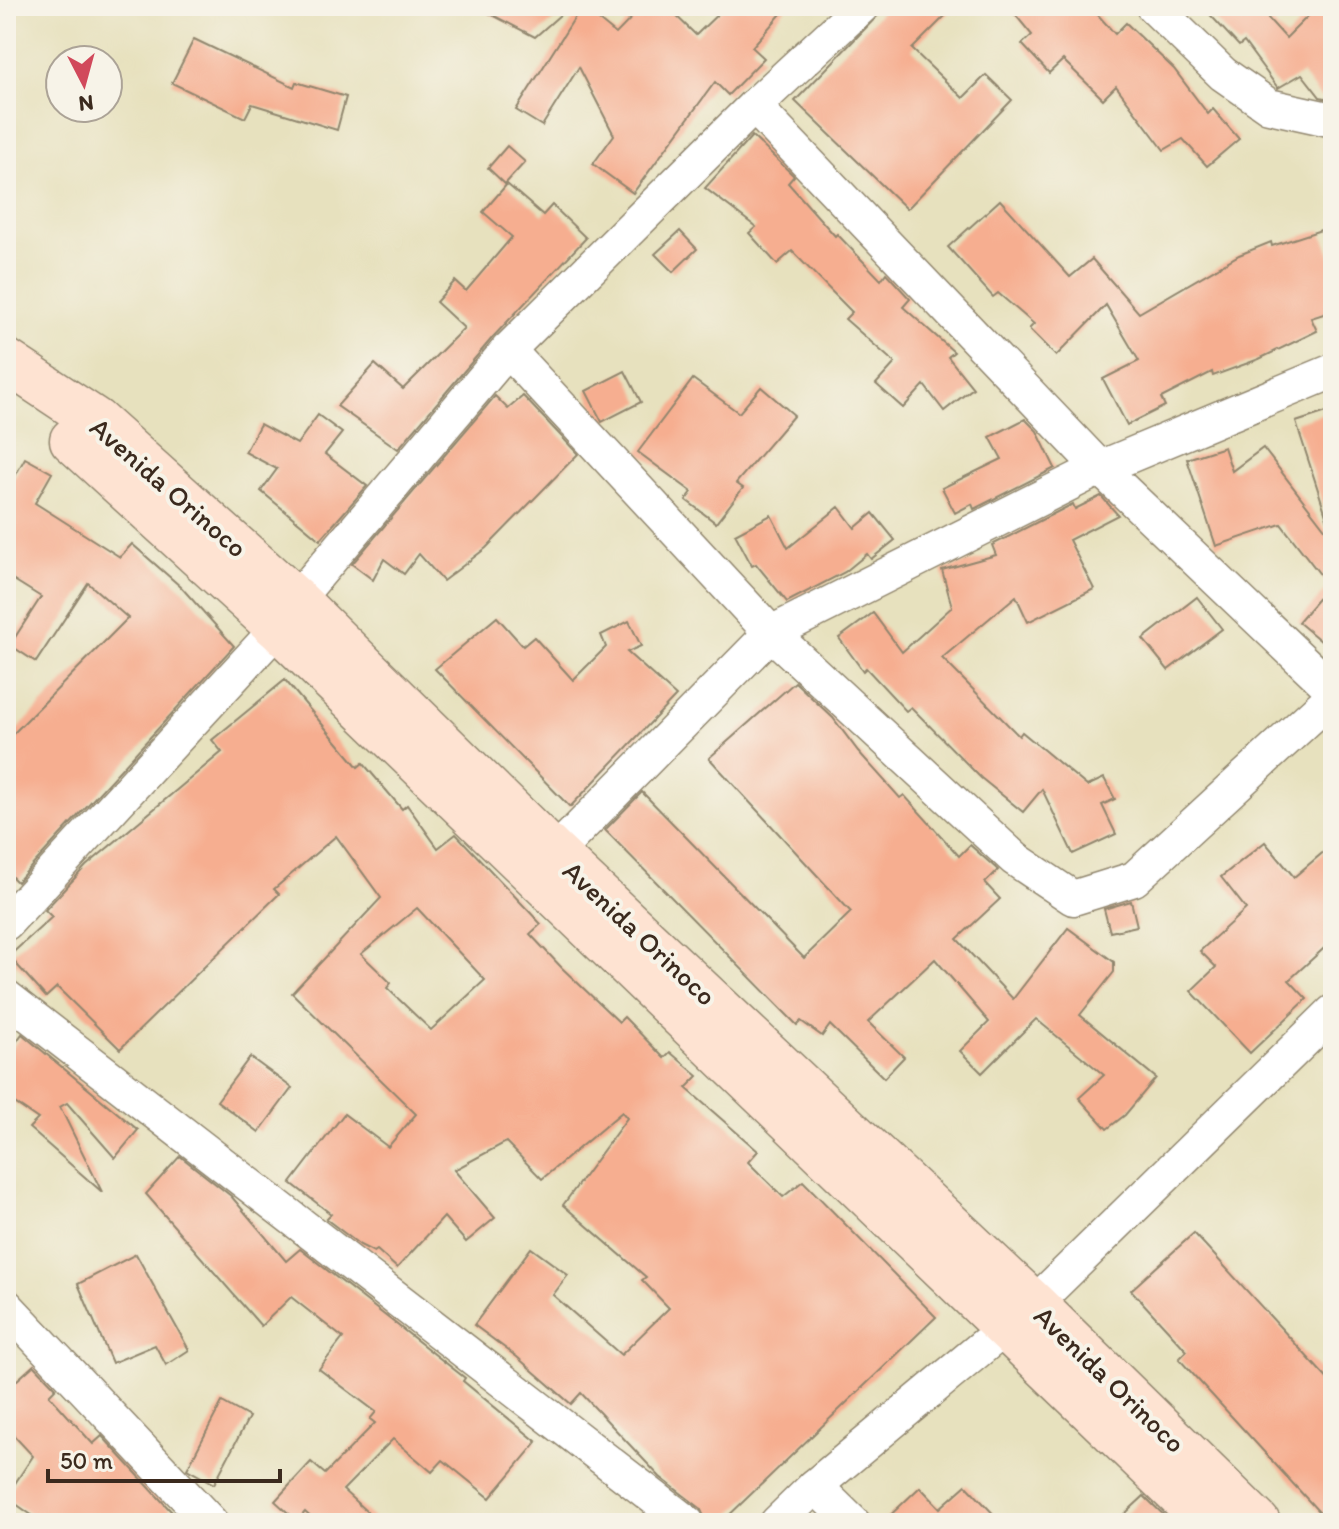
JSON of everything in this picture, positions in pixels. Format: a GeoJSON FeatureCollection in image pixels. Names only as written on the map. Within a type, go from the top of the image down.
{"type":"FeatureCollection","features":[{"type":"Feature","properties":{"kind":"main road","name":"Avenida Orinoco"},"geometry":{"type":"LineString","coordinates":[[6,361],[95,420],[287,614],[543,864],[1019,1316],[1258,1523]]}},
{"type":"Feature","properties":{"kind":"main road","name":"Avenida Orinoco"},"geometry":{"type":"LineString","coordinates":[[6,384],[287,614]]}},
{"type":"Feature","properties":{"kind":"main road","name":"Avenida Orinoco"},"geometry":{"type":"LineString","coordinates":[[1019,1316],[1208,1523]]}},
{"type":"Feature","properties":{"kind":"street"},"geometry":{"type":"LineString","coordinates":[[6,923],[287,614],[508,350],[754,106],[862,6]]}},
{"type":"Feature","properties":{"kind":"street"},"geometry":{"type":"LineString","coordinates":[[1153,6],[1223,74],[1269,106],[1333,120]]}},
{"type":"Feature","properties":{"kind":"street"},"geometry":{"type":"LineString","coordinates":[[508,350],[771,633],[1015,859],[1073,898],[1134,879],[1333,693],[1100,468],[754,106]]}},
{"type":"Feature","properties":{"kind":"street"},"geometry":{"type":"LineString","coordinates":[[543,864],[771,633],[1100,468],[1333,371]]}},
{"type":"Feature","properties":{"kind":"street"},"geometry":{"type":"LineString","coordinates":[[6,997],[687,1523]]}},
{"type":"Feature","properties":{"kind":"street"},"geometry":{"type":"LineString","coordinates":[[777,1523],[815,1486],[1019,1316],[1333,1012]]}},
{"type":"Feature","properties":{"kind":"street"},"geometry":{"type":"LineString","coordinates":[[6,1306],[211,1523]]}},
{"type":"Feature","properties":{"kind":"street"},"geometry":{"type":"LineString","coordinates":[[815,1486],[853,1523]]}},
{"type":"Feature","properties":{"kind":"building"},"geometry":{"type":"Polygon","coordinates":[[[475,6],[570,6],[535,37],[475,6]]]}},
{"type":"Feature","properties":{"kind":"building"},"geometry":{"type":"Polygon","coordinates":[[[582,6],[616,34],[643,6],[666,6],[696,35],[726,6],[788,6],[752,47],[764,58],[728,95],[715,82],[633,193],[593,164],[614,135],[579,67],[542,126],[516,110],[582,6]]]}},
{"type":"Feature","properties":{"kind":"building"},"geometry":{"type":"Polygon","coordinates":[[[887,6],[955,6],[912,49],[963,98],[986,75],[1012,100],[907,209],[795,101],[887,6]]]}},
{"type":"Feature","properties":{"kind":"building"},"geometry":{"type":"Polygon","coordinates":[[[1008,6],[1090,6],[1115,34],[1126,23],[1174,69],[1208,114],[1213,109],[1239,139],[1207,166],[1183,139],[1164,150],[1116,86],[1103,99],[1063,60],[1049,73],[1022,44],[1032,35],[1008,6]]]}},
{"type":"Feature","properties":{"kind":"building"},"geometry":{"type":"Polygon","coordinates":[[[1202,6],[1257,6],[1286,38],[1318,6],[1333,6],[1333,100],[1320,97],[1302,74],[1278,88],[1244,42],[1239,46],[1202,6]]]}},
{"type":"Feature","properties":{"kind":"building"},"geometry":{"type":"Polygon","coordinates":[[[194,39],[294,87],[296,82],[346,97],[337,130],[252,104],[245,118],[172,83],[194,39]]]}},
{"type":"Feature","properties":{"kind":"building"},"geometry":{"type":"Polygon","coordinates":[[[752,136],[794,176],[788,183],[835,236],[837,234],[881,280],[886,273],[910,299],[903,307],[954,352],[948,357],[973,388],[944,411],[924,385],[903,408],[876,384],[895,363],[845,319],[852,312],[792,251],[777,264],[749,233],[756,227],[705,188],[752,136]]]}},
{"type":"Feature","properties":{"kind":"building"},"geometry":{"type":"Polygon","coordinates":[[[507,146],[525,162],[505,184],[488,168],[507,146]]]}},
{"type":"Feature","properties":{"kind":"building"},"geometry":{"type":"Polygon","coordinates":[[[507,184],[543,215],[552,205],[586,238],[493,337],[398,449],[337,406],[375,364],[403,389],[464,328],[436,302],[455,281],[466,291],[512,237],[483,212],[507,184]]]}},
{"type":"Feature","properties":{"kind":"building"},"geometry":{"type":"Polygon","coordinates":[[[1000,200],[1070,277],[1092,259],[1139,313],[1239,255],[1271,242],[1272,246],[1321,230],[1333,262],[1333,311],[1311,318],[1317,331],[1259,359],[1213,376],[1212,372],[1161,398],[1165,406],[1127,425],[1103,379],[1139,361],[1106,305],[1056,356],[1029,329],[1034,324],[998,293],[993,297],[948,247],[1000,200]]]}},
{"type":"Feature","properties":{"kind":"building"},"geometry":{"type":"Polygon","coordinates":[[[680,231],[697,249],[673,272],[655,254],[680,231]]]}},
{"type":"Feature","properties":{"kind":"building"},"geometry":{"type":"Polygon","coordinates":[[[625,371],[641,402],[602,422],[586,391],[625,371]]]}},
{"type":"Feature","properties":{"kind":"building"},"geometry":{"type":"Polygon","coordinates":[[[693,379],[739,413],[761,387],[794,415],[736,483],[743,488],[716,523],[686,500],[692,492],[638,452],[693,379]]]}},
{"type":"Feature","properties":{"kind":"building"},"geometry":{"type":"Polygon","coordinates":[[[495,396],[508,409],[523,396],[578,454],[486,548],[443,581],[419,554],[404,574],[384,559],[373,580],[352,564],[495,396]]]}},
{"type":"Feature","properties":{"kind":"building"},"geometry":{"type":"Polygon","coordinates":[[[1333,410],[1333,520],[1328,521],[1296,422],[1333,410]]]}},
{"type":"Feature","properties":{"kind":"building"},"geometry":{"type":"Polygon","coordinates":[[[318,415],[342,433],[325,454],[367,486],[320,540],[261,491],[277,469],[245,452],[260,424],[297,444],[318,415]]]}},
{"type":"Feature","properties":{"kind":"building"},"geometry":{"type":"Polygon","coordinates":[[[1025,419],[1037,431],[1055,468],[974,509],[972,504],[955,513],[942,488],[1002,459],[990,437],[1025,419]]]}},
{"type":"Feature","properties":{"kind":"building"},"geometry":{"type":"Polygon","coordinates":[[[1224,447],[1232,471],[1263,448],[1333,539],[1333,651],[1298,622],[1329,586],[1281,524],[1216,546],[1187,459],[1224,447]]]}},
{"type":"Feature","properties":{"kind":"building"},"geometry":{"type":"Polygon","coordinates":[[[25,458],[52,473],[35,503],[120,557],[132,544],[181,587],[234,646],[17,882],[6,871],[6,741],[128,618],[88,583],[36,662],[10,645],[41,597],[6,575],[6,492],[25,458]]]}},
{"type":"Feature","properties":{"kind":"building"},"geometry":{"type":"Polygon","coordinates":[[[1101,496],[1118,515],[1069,540],[1094,589],[1028,622],[1016,596],[942,658],[1019,736],[1022,732],[1087,786],[1104,778],[1115,799],[1102,805],[1116,834],[1073,854],[1042,789],[1023,812],[981,778],[911,707],[906,711],[866,668],[863,671],[839,638],[873,613],[902,652],[952,607],[942,570],[996,555],[992,545],[1073,504],[1075,509],[1101,496]]]}},
{"type":"Feature","properties":{"kind":"building"},"geometry":{"type":"Polygon","coordinates":[[[839,507],[855,528],[873,513],[895,540],[871,559],[867,554],[845,572],[787,602],[756,564],[752,566],[735,534],[771,515],[788,548],[839,507]]]}},
{"type":"Feature","properties":{"kind":"building"},"geometry":{"type":"Polygon","coordinates":[[[1197,597],[1222,629],[1168,670],[1143,639],[1197,597]]]}},
{"type":"Feature","properties":{"kind":"building"},"geometry":{"type":"Polygon","coordinates":[[[497,617],[523,646],[534,637],[573,680],[606,647],[601,635],[629,621],[641,646],[627,652],[676,696],[570,807],[435,669],[497,617]]]}},
{"type":"Feature","properties":{"kind":"building"},"geometry":{"type":"Polygon","coordinates":[[[285,680],[358,767],[363,763],[402,809],[407,805],[438,848],[456,834],[541,924],[530,934],[562,968],[619,1022],[624,1017],[664,1058],[670,1052],[698,1076],[686,1088],[758,1151],[748,1162],[783,1197],[803,1181],[936,1317],[721,1523],[707,1523],[700,1508],[660,1477],[581,1393],[571,1404],[474,1325],[531,1248],[568,1275],[553,1295],[621,1355],[669,1308],[642,1280],[646,1277],[563,1205],[627,1118],[622,1112],[542,1179],[506,1142],[454,1170],[495,1218],[466,1242],[444,1217],[397,1268],[377,1250],[374,1252],[360,1245],[326,1219],[331,1214],[291,1183],[344,1114],[388,1147],[416,1114],[292,993],[381,898],[336,836],[274,889],[279,894],[120,1049],[57,987],[46,997],[9,956],[52,917],[45,910],[86,866],[222,752],[212,740],[285,680]],[[417,908],[361,954],[391,983],[387,988],[431,1030],[485,980],[417,908]]]}},
{"type":"Feature","properties":{"kind":"building"},"geometry":{"type":"Polygon","coordinates":[[[795,682],[833,718],[900,798],[904,795],[959,856],[970,845],[998,870],[985,883],[1000,899],[957,939],[1013,999],[1068,928],[1114,962],[1114,972],[1080,1015],[1156,1078],[1125,1115],[1107,1129],[1079,1098],[1104,1075],[1036,1019],[982,1073],[960,1051],[989,1022],[935,959],[868,1022],[904,1057],[884,1078],[830,1025],[822,1036],[801,1021],[797,1025],[605,830],[642,792],[804,958],[851,912],[709,758],[795,682]]]}},
{"type":"Feature","properties":{"kind":"building"},"geometry":{"type":"Polygon","coordinates":[[[1265,842],[1294,877],[1333,844],[1333,940],[1289,980],[1307,999],[1250,1053],[1191,991],[1216,967],[1200,951],[1246,909],[1221,877],[1265,842]]]}},
{"type":"Feature","properties":{"kind":"building"},"geometry":{"type":"Polygon","coordinates":[[[1131,901],[1137,926],[1110,932],[1104,909],[1131,901]]]}},
{"type":"Feature","properties":{"kind":"building"},"geometry":{"type":"Polygon","coordinates":[[[22,1034],[138,1130],[115,1158],[67,1103],[60,1107],[102,1192],[29,1128],[38,1119],[6,1097],[6,1056],[22,1034]]]}},
{"type":"Feature","properties":{"kind":"building"},"geometry":{"type":"Polygon","coordinates":[[[250,1057],[292,1088],[259,1132],[217,1101],[250,1057]]]}},
{"type":"Feature","properties":{"kind":"building"},"geometry":{"type":"Polygon","coordinates":[[[180,1156],[231,1196],[286,1261],[300,1249],[465,1378],[463,1381],[537,1442],[490,1498],[443,1460],[432,1472],[393,1439],[343,1490],[379,1523],[317,1523],[305,1512],[297,1521],[275,1501],[311,1462],[325,1474],[375,1423],[370,1419],[376,1412],[319,1369],[343,1338],[291,1297],[261,1326],[146,1194],[180,1156]]]}},
{"type":"Feature","properties":{"kind":"building"},"geometry":{"type":"Polygon","coordinates":[[[1194,1233],[1333,1385],[1333,1523],[1329,1523],[1179,1359],[1187,1351],[1131,1290],[1194,1233]]]}},
{"type":"Feature","properties":{"kind":"building"},"geometry":{"type":"Polygon","coordinates":[[[136,1254],[189,1350],[166,1365],[155,1345],[112,1363],[78,1284],[136,1254]]]}},
{"type":"Feature","properties":{"kind":"building"},"geometry":{"type":"Polygon","coordinates":[[[34,1365],[56,1388],[49,1395],[93,1444],[102,1436],[182,1523],[43,1523],[6,1497],[33,1456],[6,1427],[6,1390],[34,1365]]]}},
{"type":"Feature","properties":{"kind":"building"},"geometry":{"type":"Polygon","coordinates":[[[222,1402],[249,1417],[214,1484],[187,1469],[222,1402]]]}},
{"type":"Feature","properties":{"kind":"building"},"geometry":{"type":"Polygon","coordinates":[[[966,1485],[1002,1523],[882,1523],[920,1487],[940,1508],[966,1485]]]}},
{"type":"Feature","properties":{"kind":"building"},"geometry":{"type":"Polygon","coordinates":[[[1144,1496],[1172,1523],[1115,1523],[1144,1496]]]}}]}
